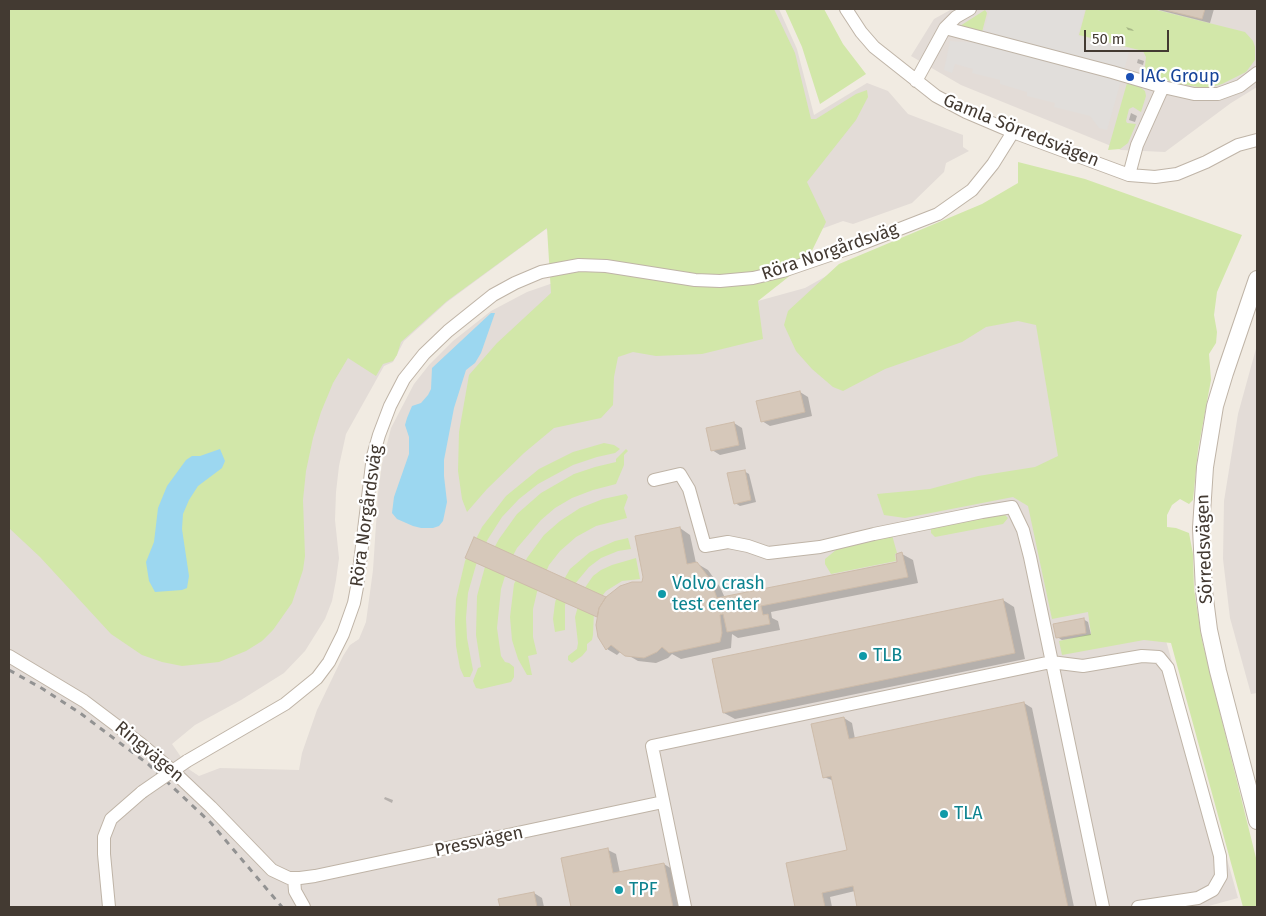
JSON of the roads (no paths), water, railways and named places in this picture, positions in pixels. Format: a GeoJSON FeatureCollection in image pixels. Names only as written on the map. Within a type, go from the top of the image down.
{"type":"FeatureCollection","features":[{"type":"Feature","properties":{"kind":"street","name":"Gamla Sörredsvägen"},"geometry":{"type":"LineString","coordinates":[[846,9],[861,32],[874,47],[936,96],[966,112],[1013,132],[1129,175],[1155,177],[1177,174],[1206,162],[1238,144],[1257,140]]}},
{"type":"Feature","properties":{"kind":"street"},"geometry":{"type":"LineString","coordinates":[[916,81],[944,28],[956,17],[970,9]]}},
{"type":"Feature","properties":{"kind":"street"},"geometry":{"type":"LineString","coordinates":[[944,28],[1194,94],[1218,94],[1240,86],[1257,73]]}},
{"type":"Feature","properties":{"kind":"street"},"geometry":{"type":"LineString","coordinates":[[1129,175],[1137,145],[1163,87]]}},
{"type":"Feature","properties":{"kind":"street","name":"Röra Norgårdsväg"},"geometry":{"type":"LineString","coordinates":[[109,907],[104,837],[111,819],[142,792],[187,761],[284,704],[317,678],[329,662],[343,634],[354,603],[373,456],[379,435],[390,406],[404,379],[424,354],[448,331],[492,295],[541,272],[579,265],[606,266],[696,280],[720,281],[753,278],[783,271],[856,246],[938,214],[972,190],[989,169],[1013,132]]}},
{"type":"Feature","properties":{"kind":"street","name":"Sörredsvägen"},"geometry":{"type":"LineString","coordinates":[[1257,279],[1215,406],[1205,467],[1201,528],[1204,592],[1209,630],[1257,822]]}},
{"type":"Feature","properties":{"kind":"street"},"geometry":{"type":"LineString","coordinates":[[654,480],[680,474],[689,489],[705,546],[728,542],[768,553],[820,547],[919,524],[1012,507],[1023,530],[1030,558],[1103,907]]}},
{"type":"Feature","properties":{"kind":"street","name":"Ringvägen"},"geometry":{"type":"LineString","coordinates":[[9,656],[84,701],[142,744],[211,807],[272,870]]}},
{"type":"Feature","properties":{"kind":"street"},"geometry":{"type":"LineString","coordinates":[[686,907],[652,746],[1051,662],[1083,666],[1142,656],[1159,657],[1168,668],[1220,856],[1221,876],[1213,890],[1198,898],[1138,907]]}},
{"type":"Feature","properties":{"kind":"street","name":"Pressvägen"},"geometry":{"type":"LineString","coordinates":[[272,870],[284,876],[294,878],[310,877],[663,802]]}},
{"type":"Feature","properties":{"kind":"street"},"geometry":{"type":"LineString","coordinates":[[294,878],[295,891],[304,907]]}},
{"type":"Feature","properties":{"kind":"water"},"geometry":{"type":"Polygon","coordinates":[[[491,313],[495,313],[481,353],[475,363],[466,370],[454,408],[444,460],[447,502],[443,521],[439,526],[433,528],[413,526],[397,519],[392,513],[394,497],[409,454],[409,437],[405,425],[407,418],[412,406],[421,403],[431,389],[432,368],[491,313]]]}},
{"type":"Feature","properties":{"kind":"water"},"geometry":{"type":"Polygon","coordinates":[[[220,449],[225,461],[222,468],[198,486],[183,514],[182,529],[189,576],[187,588],[155,592],[149,581],[146,562],[154,542],[158,508],[167,486],[186,460],[192,456],[200,456],[220,449]]]}},
{"type":"Feature","properties":{"kind":"railway"},"geometry":{"type":"LineString","coordinates":[[9,670],[80,713],[148,764],[211,823],[282,907]]}},
{"type":"Feature","properties":{"kind":"place","name":"IAC Group"},"geometry":{"type":"Point","coordinates":[1130,77]}},
{"type":"Feature","properties":{"kind":"place","name":"Volvo crash test center"},"geometry":{"type":"Point","coordinates":[662,594]}},
{"type":"Feature","properties":{"kind":"place","name":"TLB"},"geometry":{"type":"Point","coordinates":[863,656]}},
{"type":"Feature","properties":{"kind":"place","name":"TLA"},"geometry":{"type":"Point","coordinates":[944,814]}},
{"type":"Feature","properties":{"kind":"place","name":"TPF"},"geometry":{"type":"Point","coordinates":[619,890]}}]}
